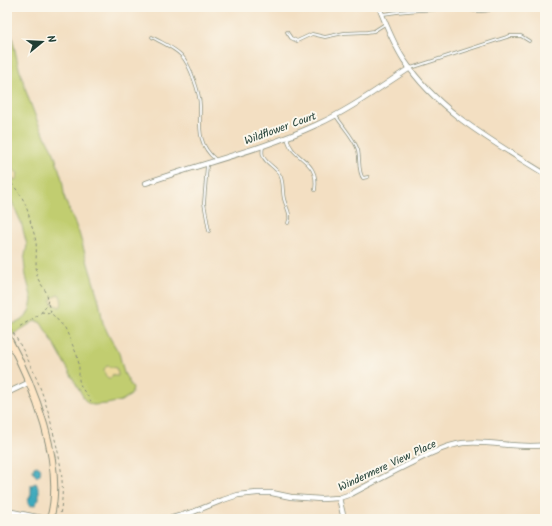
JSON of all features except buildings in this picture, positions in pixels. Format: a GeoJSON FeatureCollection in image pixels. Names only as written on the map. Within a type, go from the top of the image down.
{"type":"FeatureCollection","features":[{"type":"Feature","properties":{"kind":"street"},"geometry":{"type":"LineString","coordinates":[[380,7],[394,42],[410,68],[430,92],[466,123],[490,140],[545,174]]}},
{"type":"Feature","properties":{"kind":"street","name":"Wildflower Court"},"geometry":{"type":"LineString","coordinates":[[146,183],[288,137],[336,116],[354,106],[410,68]]}},
{"type":"Feature","properties":{"kind":"street"},"geometry":{"type":"LineString","coordinates":[[7,336],[30,382],[39,407],[52,466],[54,487],[53,508],[48,519],[7,511]]}},
{"type":"Feature","properties":{"kind":"street"},"geometry":{"type":"LineString","coordinates":[[7,393],[30,382]]}},
{"type":"Feature","properties":{"kind":"street","name":"Windermere View Place"},"geometry":{"type":"LineString","coordinates":[[169,519],[193,512],[238,495],[251,493],[272,493],[291,497],[321,500],[339,498],[351,494],[427,455],[448,446],[461,443],[483,442],[525,446],[545,445]]}},
{"type":"Feature","properties":{"kind":"street"},"geometry":{"type":"LineString","coordinates":[[339,498],[344,519]]}},
{"type":"Feature","properties":{"kind":"street"},"geometry":{"type":"LineString","coordinates":[[193,512],[195,519]]}},
{"type":"Feature","properties":{"kind":"lane"},"geometry":{"type":"LineString","coordinates":[[382,14],[431,10],[489,10]]}},
{"type":"Feature","properties":{"kind":"lane"},"geometry":{"type":"LineString","coordinates":[[287,32],[292,38],[297,40],[312,34],[325,37],[344,33],[374,31],[386,24]]}},
{"type":"Feature","properties":{"kind":"lane"},"geometry":{"type":"LineString","coordinates":[[410,68],[510,36],[521,36],[528,41]]}},
{"type":"Feature","properties":{"kind":"lane"},"geometry":{"type":"LineString","coordinates":[[152,38],[175,50],[181,55],[188,65],[199,100],[201,139],[207,151],[216,160]]}},
{"type":"Feature","properties":{"kind":"lane"},"geometry":{"type":"LineString","coordinates":[[336,116],[357,149],[360,157],[360,174],[363,178],[368,177]]}},
{"type":"Feature","properties":{"kind":"lane"},"geometry":{"type":"LineString","coordinates":[[288,137],[288,142],[294,152],[303,158],[312,168],[316,181],[315,190]]}},
{"type":"Feature","properties":{"kind":"lane"},"geometry":{"type":"LineString","coordinates":[[265,145],[262,153],[263,157],[278,171],[282,180],[284,198],[290,217],[288,223]]}},
{"type":"Feature","properties":{"kind":"lane"},"geometry":{"type":"LineString","coordinates":[[207,163],[204,203],[208,231]]}},
{"type":"Feature","properties":{"kind":"path"},"geometry":{"type":"LineString","coordinates":[[7,179],[18,191],[26,204],[36,242],[37,276],[47,294],[47,303],[51,312],[65,328],[77,355],[79,380],[90,401]]}},
{"type":"Feature","properties":{"kind":"path"},"geometry":{"type":"LineString","coordinates":[[19,327],[40,312],[47,303]]}},
{"type":"Feature","properties":{"kind":"path"},"geometry":{"type":"LineString","coordinates":[[40,312],[51,312]]}},
{"type":"Feature","properties":{"kind":"green space"},"geometry":{"type":"Polygon","coordinates":[[[7,15],[19,68],[28,97],[38,123],[54,153],[62,179],[65,200],[79,233],[99,301],[103,323],[119,353],[124,373],[133,389],[131,395],[121,401],[93,405],[86,402],[41,323],[37,321],[33,322],[7,338],[7,324],[13,324],[26,317],[32,300],[24,261],[27,245],[21,222],[7,191],[7,15]]]}},
{"type":"Feature","properties":{"kind":"sand"},"geometry":{"type":"Polygon","coordinates":[[[7,163],[11,164],[14,171],[18,173],[17,179],[14,180],[10,176],[11,172],[7,172],[7,163]]]}},
{"type":"Feature","properties":{"kind":"sand"},"geometry":{"type":"Polygon","coordinates":[[[60,295],[61,300],[60,307],[53,304],[51,301],[52,298],[60,295]]]}},
{"type":"Feature","properties":{"kind":"sand"},"geometry":{"type":"Polygon","coordinates":[[[107,366],[116,368],[118,376],[114,376],[113,374],[111,378],[107,377],[104,369],[107,366]]]}},
{"type":"Feature","properties":{"kind":"water"},"geometry":{"type":"Polygon","coordinates":[[[37,466],[41,469],[40,474],[37,477],[33,470],[34,467],[37,466]]]}},
{"type":"Feature","properties":{"kind":"water"},"geometry":{"type":"Polygon","coordinates":[[[36,483],[39,489],[39,499],[35,505],[32,506],[28,504],[28,500],[31,495],[31,485],[36,483]]]}}]}
